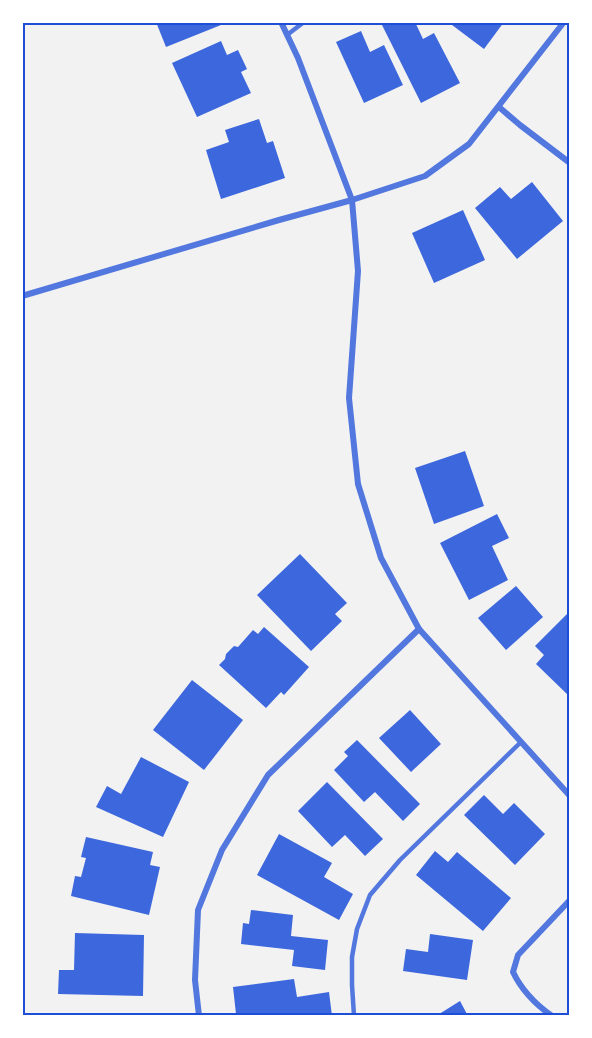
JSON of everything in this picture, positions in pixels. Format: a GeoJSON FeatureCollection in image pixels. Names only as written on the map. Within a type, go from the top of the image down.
{"type":"FeatureCollection","features":[{"type":"Feature","properties":{"kind":"street"},"geometry":{"type":"LineString","coordinates":[[281,22],[298,58],[352,200],[358,271],[349,398],[358,484],[381,558],[418,629],[570,796]]}},
{"type":"Feature","properties":{"kind":"street"},"geometry":{"type":"LineString","coordinates":[[22,296],[352,200],[425,176],[469,144],[564,22]]}},
{"type":"Feature","properties":{"kind":"street"},"geometry":{"type":"LineString","coordinates":[[499,107],[570,163]]}},
{"type":"Feature","properties":{"kind":"street"},"geometry":{"type":"LineString","coordinates":[[199,1016],[195,980],[198,910],[222,850],[268,775],[418,629]]}},
{"type":"Feature","properties":{"kind":"street"},"geometry":{"type":"LineString","coordinates":[[552,1016],[536,1004],[519,984],[513,972],[518,955],[570,900]]}},
{"type":"Feature","properties":{"kind":"lane"},"geometry":{"type":"LineString","coordinates":[[287,35],[304,22]]}},
{"type":"Feature","properties":{"kind":"lane"},"geometry":{"type":"LineString","coordinates":[[354,1016],[352,957],[357,929],[370,895],[400,860],[521,742]]}},
{"type":"Feature","properties":{"kind":"building"},"geometry":{"type":"Polygon","coordinates":[[[156,22],[226,22],[226,23],[166,47],[156,22]]]}},
{"type":"Feature","properties":{"kind":"building"},"geometry":{"type":"Polygon","coordinates":[[[387,22],[415,22],[423,39],[434,33],[460,83],[421,103],[382,25],[387,22]]]}},
{"type":"Feature","properties":{"kind":"building"},"geometry":{"type":"Polygon","coordinates":[[[448,22],[504,22],[484,49],[448,22]]]}},
{"type":"Feature","properties":{"kind":"building"},"geometry":{"type":"Polygon","coordinates":[[[361,31],[370,52],[384,45],[403,85],[364,103],[336,42],[361,31]]]}},
{"type":"Feature","properties":{"kind":"building"},"geometry":{"type":"Polygon","coordinates":[[[221,41],[227,55],[238,50],[247,69],[241,72],[251,93],[197,117],[172,63],[221,41]]]}},
{"type":"Feature","properties":{"kind":"building"},"geometry":{"type":"Polygon","coordinates":[[[259,119],[267,143],[273,141],[285,178],[221,199],[206,150],[229,142],[225,130],[259,119]]]}},
{"type":"Feature","properties":{"kind":"building"},"geometry":{"type":"Polygon","coordinates":[[[532,182],[563,221],[517,259],[475,208],[500,187],[511,199],[532,182]]]}},
{"type":"Feature","properties":{"kind":"building"},"geometry":{"type":"Polygon","coordinates":[[[463,210],[485,260],[434,283],[412,233],[463,210]]]}},
{"type":"Feature","properties":{"kind":"building"},"geometry":{"type":"Polygon","coordinates":[[[465,451],[484,506],[434,524],[415,468],[465,451]]]}},
{"type":"Feature","properties":{"kind":"building"},"geometry":{"type":"Polygon","coordinates":[[[497,514],[509,538],[492,546],[508,580],[469,600],[440,543],[497,514]]]}},
{"type":"Feature","properties":{"kind":"building"},"geometry":{"type":"Polygon","coordinates":[[[300,554],[347,603],[335,614],[342,621],[311,651],[257,595],[300,554]]]}},
{"type":"Feature","properties":{"kind":"building"},"geometry":{"type":"Polygon","coordinates":[[[516,586],[543,617],[506,650],[478,618],[516,586]]]}},
{"type":"Feature","properties":{"kind":"building"},"geometry":{"type":"Polygon","coordinates":[[[570,611],[570,697],[536,664],[544,655],[535,646],[570,611]]]}},
{"type":"Feature","properties":{"kind":"building"},"geometry":{"type":"Polygon","coordinates":[[[264,627],[309,667],[284,695],[281,692],[266,708],[219,665],[234,646],[238,647],[253,630],[258,634],[264,627]]]}},
{"type":"Feature","properties":{"kind":"building"},"geometry":{"type":"Polygon","coordinates":[[[192,680],[243,720],[204,770],[153,730],[192,680]]]}},
{"type":"Feature","properties":{"kind":"building"},"geometry":{"type":"Polygon","coordinates":[[[410,710],[441,744],[411,772],[379,738],[410,710]]]}},
{"type":"Feature","properties":{"kind":"building"},"geometry":{"type":"Polygon","coordinates":[[[357,740],[420,804],[403,821],[375,792],[364,802],[334,770],[348,756],[344,752],[357,740]]]}},
{"type":"Feature","properties":{"kind":"building"},"geometry":{"type":"Polygon","coordinates":[[[141,757],[189,782],[163,837],[96,807],[107,786],[121,794],[141,757]]]}},
{"type":"Feature","properties":{"kind":"building"},"geometry":{"type":"Polygon","coordinates":[[[327,782],[383,839],[365,856],[345,835],[332,847],[298,811],[327,782]]]}},
{"type":"Feature","properties":{"kind":"building"},"geometry":{"type":"Polygon","coordinates":[[[484,795],[503,814],[514,803],[545,834],[515,865],[464,815],[484,795]]]}},
{"type":"Feature","properties":{"kind":"building"},"geometry":{"type":"Polygon","coordinates":[[[279,834],[332,863],[324,877],[353,894],[339,920],[257,875],[279,834]]]}},
{"type":"Feature","properties":{"kind":"building"},"geometry":{"type":"Polygon","coordinates":[[[86,837],[153,852],[150,865],[160,867],[149,915],[71,896],[75,876],[81,877],[86,858],[81,857],[86,837]]]}},
{"type":"Feature","properties":{"kind":"building"},"geometry":{"type":"Polygon","coordinates":[[[435,851],[448,862],[457,852],[511,898],[483,931],[416,875],[435,851]]]}},
{"type":"Feature","properties":{"kind":"building"},"geometry":{"type":"Polygon","coordinates":[[[251,910],[293,915],[291,936],[328,940],[325,970],[292,966],[294,950],[241,944],[243,923],[249,924],[251,910]]]}},
{"type":"Feature","properties":{"kind":"building"},"geometry":{"type":"Polygon","coordinates":[[[75,933],[144,935],[143,996],[58,994],[59,970],[74,970],[75,933]]]}},
{"type":"Feature","properties":{"kind":"building"},"geometry":{"type":"Polygon","coordinates":[[[430,934],[473,940],[467,980],[403,971],[406,949],[428,952],[430,934]]]}},
{"type":"Feature","properties":{"kind":"building"},"geometry":{"type":"Polygon","coordinates":[[[294,979],[297,997],[329,992],[332,1016],[241,1016],[241,1013],[236,1014],[233,987],[294,979]]]}},
{"type":"Feature","properties":{"kind":"building"},"geometry":{"type":"Polygon","coordinates":[[[460,1001],[468,1016],[436,1016],[460,1001]]]}}]}
